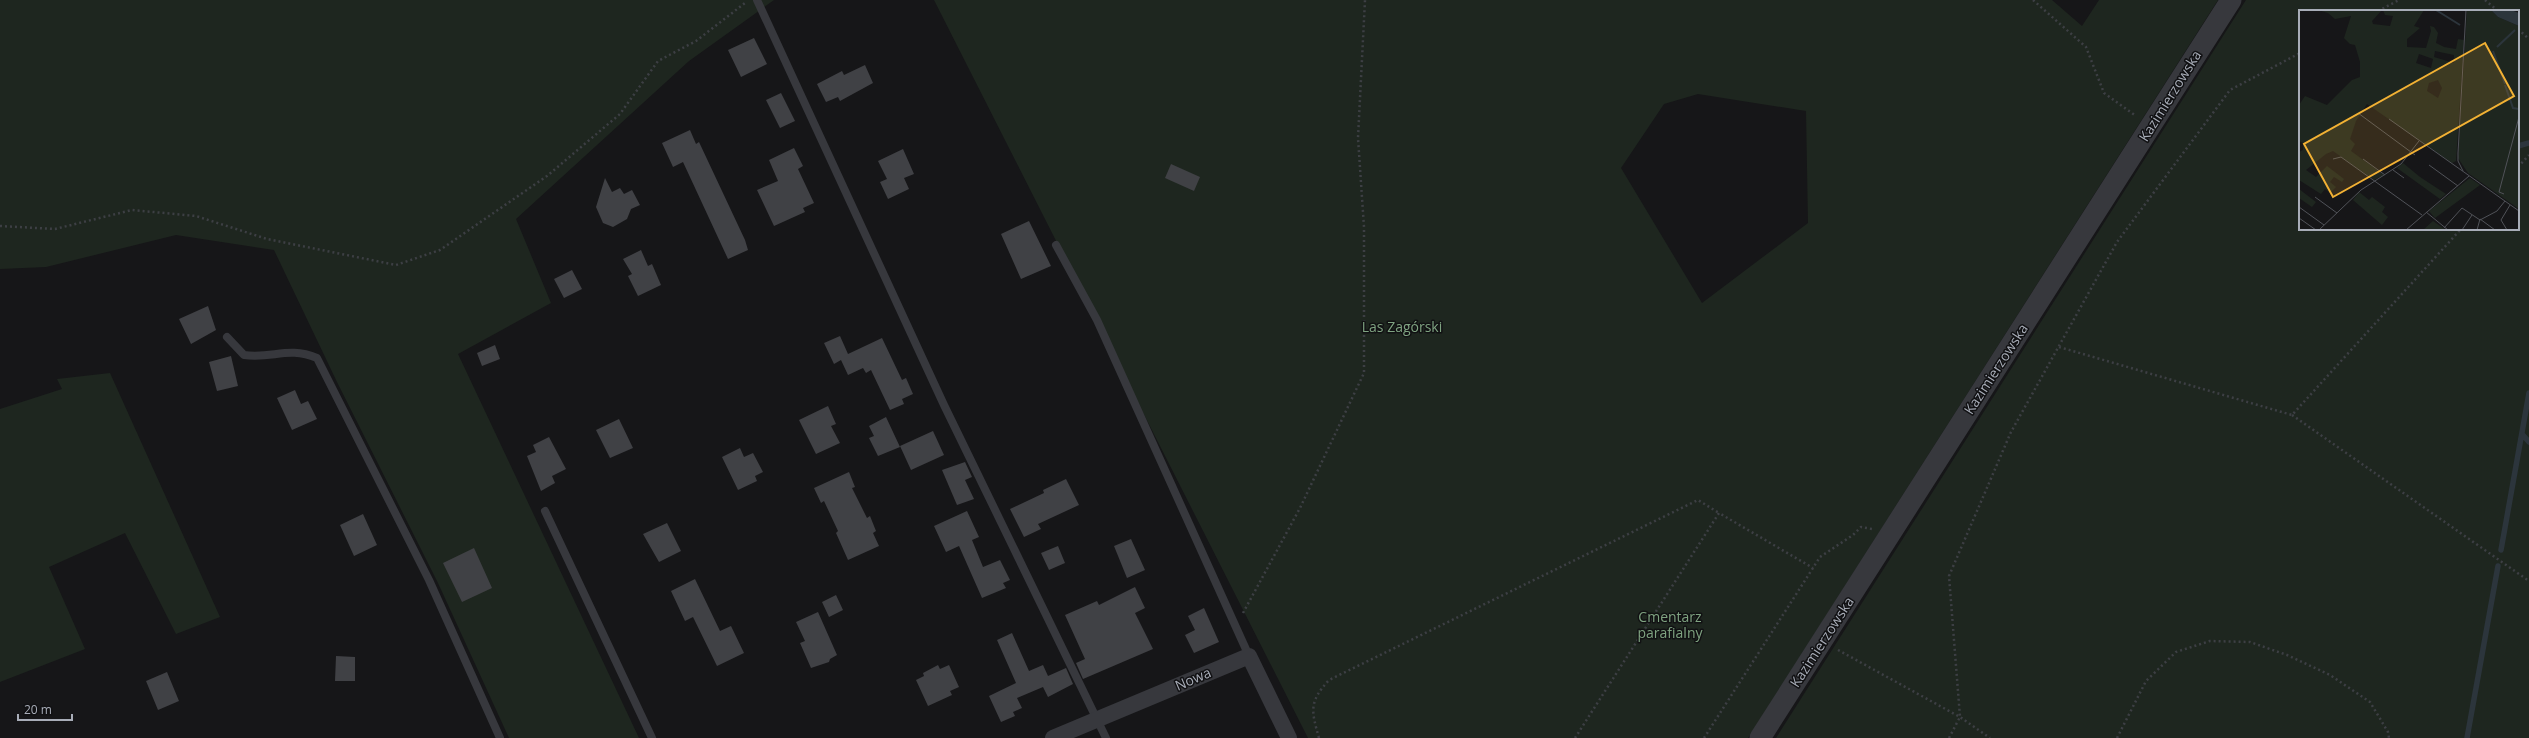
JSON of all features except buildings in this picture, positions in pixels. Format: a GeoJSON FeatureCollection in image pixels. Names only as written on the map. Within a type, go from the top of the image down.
{"type":"FeatureCollection","features":[{"type":"Feature","properties":{"kind":"street","name":"Kazimierzowska"},"geometry":{"type":"LineString","coordinates":[[1760,738],[2231,0]]}},
{"type":"Feature","properties":{"kind":"street","name":"Nowa"},"geometry":{"type":"LineString","coordinates":[[1053,738],[1249,656]]}},
{"type":"Feature","properties":{"kind":"street"},"geometry":{"type":"LineString","coordinates":[[1249,656],[1289,738]]}},
{"type":"Feature","properties":{"kind":"lane"},"geometry":{"type":"LineString","coordinates":[[757,0],[944,405],[1106,738]]}},
{"type":"Feature","properties":{"kind":"lane"},"geometry":{"type":"LineString","coordinates":[[1056,246],[1097,320],[1249,656]]}},
{"type":"Feature","properties":{"kind":"lane"},"geometry":{"type":"LineString","coordinates":[[227,337],[244,355],[261,357],[284,352],[302,352],[317,358],[429,580],[500,738]]}},
{"type":"Feature","properties":{"kind":"lane"},"geometry":{"type":"LineString","coordinates":[[545,511],[652,738]]}},
{"type":"Feature","properties":{"kind":"path"},"geometry":{"type":"LineString","coordinates":[[0,226],[55,229],[132,210],[196,216],[267,239],[396,265],[440,250],[547,176],[620,114],[658,61],[696,41],[748,0]]}},
{"type":"Feature","properties":{"kind":"path"},"geometry":{"type":"LineString","coordinates":[[1236,627],[1300,508],[1364,372],[1364,227],[1358,138],[1365,0]]}},
{"type":"Feature","properties":{"kind":"path"},"geometry":{"type":"LineString","coordinates":[[2033,0],[2086,47],[2104,93],[2151,127]]}},
{"type":"Feature","properties":{"kind":"path"},"geometry":{"type":"LineString","coordinates":[[2380,10],[2399,0]]}},
{"type":"Feature","properties":{"kind":"path"},"geometry":{"type":"LineString","coordinates":[[2485,0],[2497,10]]}},
{"type":"Feature","properties":{"kind":"path"},"geometry":{"type":"LineString","coordinates":[[2519,30],[2529,39]]}},
{"type":"Feature","properties":{"kind":"path"},"geometry":{"type":"LineString","coordinates":[[1949,738],[1960,716],[1948,576],[2011,432],[2117,242],[2230,90],[2299,54]]}},
{"type":"Feature","properties":{"kind":"path"},"geometry":{"type":"LineString","coordinates":[[2519,166],[2529,155]]}},
{"type":"Feature","properties":{"kind":"path"},"geometry":{"type":"LineString","coordinates":[[2292,415],[2460,230]]}},
{"type":"Feature","properties":{"kind":"path"},"geometry":{"type":"LineString","coordinates":[[2059,347],[2292,415],[2529,580]]}},
{"type":"Feature","properties":{"kind":"path"},"geometry":{"type":"LineString","coordinates":[[1319,738],[1313,716],[1316,694],[1329,680],[1698,500],[1813,568]]}},
{"type":"Feature","properties":{"kind":"path"},"geometry":{"type":"LineString","coordinates":[[1575,738],[1719,513]]}},
{"type":"Feature","properties":{"kind":"path"},"geometry":{"type":"LineString","coordinates":[[1704,738],[1820,557],[1854,534],[1861,527],[1874,530],[1888,538]]}},
{"type":"Feature","properties":{"kind":"path"},"geometry":{"type":"LineString","coordinates":[[2117,738],[2146,681],[2176,652],[2210,641],[2250,642],[2288,655],[2330,675],[2370,702],[2388,732],[2388,738]]}},
{"type":"Feature","properties":{"kind":"path"},"geometry":{"type":"LineString","coordinates":[[1837,649],[1960,716],[1990,738]]}},
{"type":"Feature","properties":{"kind":"green space"},"geometry":{"type":"Polygon","coordinates":[[[0,0],[774,0],[689,61],[516,219],[551,303],[458,354],[639,738],[509,738],[438,583],[337,382],[274,250],[176,235],[46,267],[0,269],[0,0]]]}},
{"type":"Feature","properties":{"kind":"green space","name":"Las Zagórski"},"geometry":{"type":"Polygon","coordinates":[[[934,0],[2052,0],[2082,26],[2099,0],[2218,0],[1748,738],[1308,738],[934,0]],[[1698,94],[1664,104],[1621,168],[1702,303],[1808,223],[1806,111],[1698,94]]]}},
{"type":"Feature","properties":{"kind":"green space"},"geometry":{"type":"Polygon","coordinates":[[[2246,0],[2529,0],[2529,738],[1776,738],[2246,0]]]}},
{"type":"Feature","properties":{"kind":"green space"},"geometry":{"type":"Polygon","coordinates":[[[110,373],[220,617],[176,634],[125,533],[49,567],[85,649],[0,682],[0,409],[62,389],[57,379],[110,373]]]}},
{"type":"Feature","properties":{"kind":"waterway"},"geometry":{"type":"LineString","coordinates":[[2519,146],[2529,143]]}},
{"type":"Feature","properties":{"kind":"waterway"},"geometry":{"type":"LineString","coordinates":[[2501,550],[2529,393]]}},
{"type":"Feature","properties":{"kind":"waterway"},"geometry":{"type":"LineString","coordinates":[[2522,434],[2529,442]]}},
{"type":"Feature","properties":{"kind":"waterway"},"geometry":{"type":"LineString","coordinates":[[2467,738],[2498,566]]}},
{"type":"Feature","properties":{"kind":"park label","name":"Cmentarz parafialny"},"geometry":{"type":"Point","coordinates":[1670,626]}}]}
